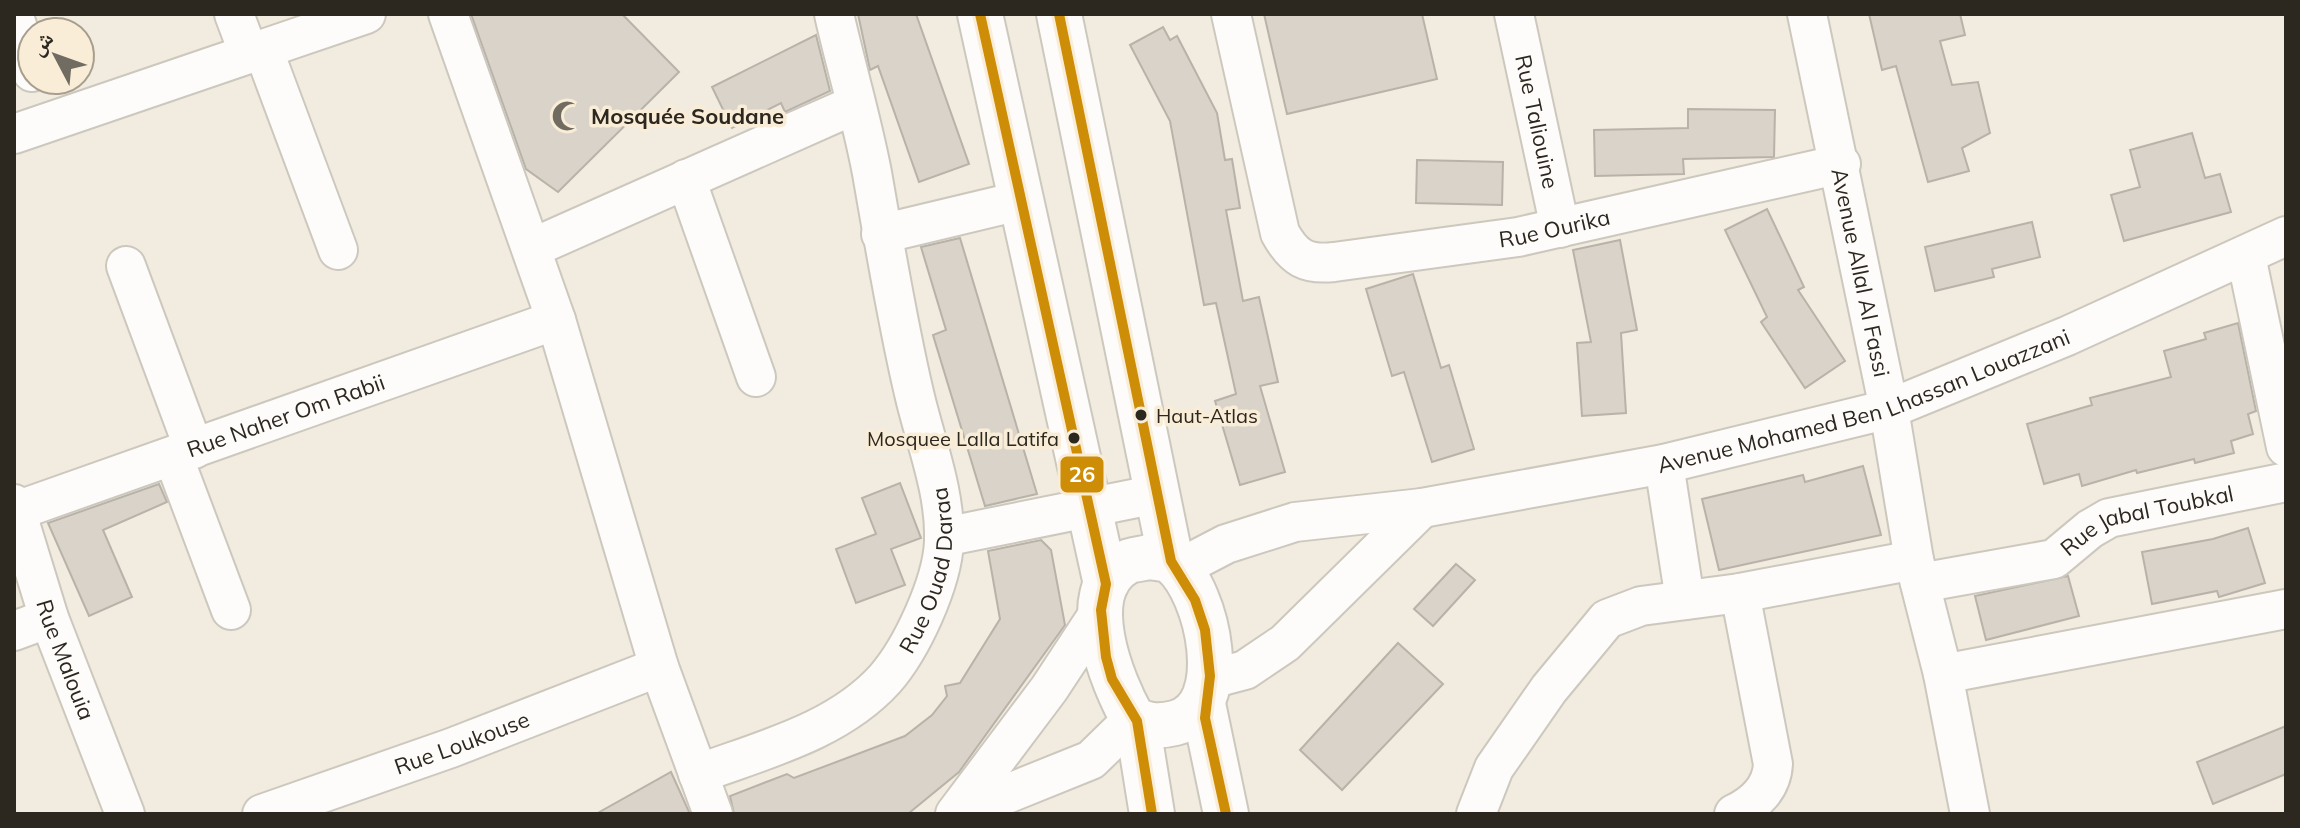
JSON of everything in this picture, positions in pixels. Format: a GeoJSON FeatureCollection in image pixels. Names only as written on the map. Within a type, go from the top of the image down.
{"type":"FeatureCollection","features":[{"type":"Feature","properties":{"kind":"main road"},"geometry":{"type":"LineString","coordinates":[[980,14],[1088,505],[1104,597],[1112,679],[1135,720],[1152,814]]}},
{"type":"Feature","properties":{"kind":"main road"},"geometry":{"type":"LineString","coordinates":[[1059,14],[1157,494],[1174,565],[1203,624],[1207,691],[1226,814]]}},
{"type":"Feature","properties":{"kind":"main road"},"geometry":{"type":"LineString","coordinates":[[1104,597],[1125,563],[1149,557],[1174,565]]}},
{"type":"Feature","properties":{"kind":"main road"},"geometry":{"type":"LineString","coordinates":[[1135,720],[1159,727],[1186,721],[1207,691]]}},
{"type":"Feature","properties":{"kind":"street"},"geometry":{"type":"LineString","coordinates":[[234,14],[256,52],[338,250]]}},
{"type":"Feature","properties":{"kind":"street"},"geometry":{"type":"LineString","coordinates":[[33,96],[31,128],[366,14]]}},
{"type":"Feature","properties":{"kind":"street"},"geometry":{"type":"LineString","coordinates":[[448,14],[556,320],[659,667],[713,814]]}},
{"type":"Feature","properties":{"kind":"street","name":"Rue Ouad Daraa"},"geometry":{"type":"LineString","coordinates":[[698,774],[809,733],[853,706],[884,680],[905,653],[943,558],[944,537],[933,462],[914,393],[871,170],[834,14]]}},
{"type":"Feature","properties":{"kind":"street","name":"Rue Ourika"},"geometry":{"type":"LineString","coordinates":[[1231,14],[1280,233],[1297,257],[1315,264],[1560,228],[1841,164]]}},
{"type":"Feature","properties":{"kind":"street","name":"Rue Taliouine"},"geometry":{"type":"LineString","coordinates":[[1514,14],[1560,228]]}},
{"type":"Feature","properties":{"kind":"street","name":"Avenue Allal Al Fassi"},"geometry":{"type":"LineString","coordinates":[[1807,14],[1841,164],[1917,571],[1943,674],[1970,814]]}},
{"type":"Feature","properties":{"kind":"street"},"geometry":{"type":"LineString","coordinates":[[532,248],[854,105]]}},
{"type":"Feature","properties":{"kind":"street"},"geometry":{"type":"LineString","coordinates":[[686,179],[756,377]]}},
{"type":"Feature","properties":{"kind":"street"},"geometry":{"type":"LineString","coordinates":[[881,234],[1023,200]]}},
{"type":"Feature","properties":{"kind":"street","name":"Avenue Mohamed Ben Lhassan Louazzani"},"geometry":{"type":"LineString","coordinates":[[1174,565],[1295,522],[1422,508],[1664,464],[1889,409],[2067,336],[2286,236]]}},
{"type":"Feature","properties":{"kind":"street"},"geometry":{"type":"LineString","coordinates":[[2246,256],[2286,447]]}},
{"type":"Feature","properties":{"kind":"street"},"geometry":{"type":"LineString","coordinates":[[126,266],[231,610]]}},
{"type":"Feature","properties":{"kind":"street","name":"Rue Naher Om Rabii"},"geometry":{"type":"LineString","coordinates":[[15,507],[184,453],[556,320]]}},
{"type":"Feature","properties":{"kind":"street"},"geometry":{"type":"LineString","coordinates":[[1664,464],[1685,600]]}},
{"type":"Feature","properties":{"kind":"street","name":"Rue Jabal Toubkal"},"geometry":{"type":"LineString","coordinates":[[1476,814],[1494,768],[1549,689],[1607,619],[1625,610],[1917,571],[2054,559],[2090,529],[2109,518],[2286,482]]}},
{"type":"Feature","properties":{"kind":"street"},"geometry":{"type":"LineString","coordinates":[[944,537],[1088,505],[1157,494]]}},
{"type":"Feature","properties":{"kind":"street","name":"Rue Malouia"},"geometry":{"type":"LineString","coordinates":[[15,507],[49,618],[125,814]]}},
{"type":"Feature","properties":{"kind":"street"},"geometry":{"type":"LineString","coordinates":[[1207,691],[1285,643],[1422,508]]}},
{"type":"Feature","properties":{"kind":"street"},"geometry":{"type":"LineString","coordinates":[[1734,814],[1751,806],[1768,784],[1773,764],[1740,593]]}},
{"type":"Feature","properties":{"kind":"street"},"geometry":{"type":"LineString","coordinates":[[956,814],[1049,689],[1104,597]]}},
{"type":"Feature","properties":{"kind":"street"},"geometry":{"type":"LineString","coordinates":[[1943,674],[2286,609]]}},
{"type":"Feature","properties":{"kind":"street"},"geometry":{"type":"LineString","coordinates":[[14,631],[49,618]]}},
{"type":"Feature","properties":{"kind":"street","name":"Rue Loukouse"},"geometry":{"type":"LineString","coordinates":[[262,814],[451,748],[659,667]]}},
{"type":"Feature","properties":{"kind":"street"},"geometry":{"type":"LineString","coordinates":[[956,814],[1091,760],[1135,720]]}},
{"type":"Feature","properties":{"kind":"building","name":"Mosquée Soudane"},"geometry":{"type":"Polygon","coordinates":[[[471,14],[622,14],[679,72],[558,192],[526,169],[471,14]]]}},
{"type":"Feature","properties":{"kind":"building"},"geometry":{"type":"Polygon","coordinates":[[[858,14],[916,14],[969,164],[919,182],[878,66],[870,70],[858,14]]]}},
{"type":"Feature","properties":{"kind":"building"},"geometry":{"type":"Polygon","coordinates":[[[1264,14],[1422,14],[1437,79],[1287,114],[1264,14]]]}},
{"type":"Feature","properties":{"kind":"building"},"geometry":{"type":"Polygon","coordinates":[[[1869,14],[1960,14],[1965,35],[1940,41],[1952,85],[1978,82],[1990,133],[1962,148],[1969,171],[1928,182],[1896,66],[1882,70],[1869,14]]]}},
{"type":"Feature","properties":{"kind":"building"},"geometry":{"type":"Polygon","coordinates":[[[1163,27],[1170,40],[1177,36],[1217,113],[1225,160],[1232,159],[1240,208],[1226,210],[1243,301],[1259,297],[1278,382],[1260,386],[1285,472],[1240,485],[1215,401],[1236,394],[1216,303],[1204,305],[1170,121],[1130,45],[1163,27]]]}},
{"type":"Feature","properties":{"kind":"building"},"geometry":{"type":"Polygon","coordinates":[[[816,35],[830,91],[785,112],[781,103],[732,128],[712,87],[816,35]]]}},
{"type":"Feature","properties":{"kind":"building"},"geometry":{"type":"Polygon","coordinates":[[[1688,109],[1775,110],[1774,157],[1683,159],[1684,174],[1595,176],[1594,130],[1688,128],[1688,109]]]}},
{"type":"Feature","properties":{"kind":"building"},"geometry":{"type":"Polygon","coordinates":[[[2192,133],[2205,178],[2220,174],[2231,212],[2124,241],[2111,195],[2140,187],[2130,150],[2192,133]]]}},
{"type":"Feature","properties":{"kind":"building"},"geometry":{"type":"Polygon","coordinates":[[[1417,160],[1503,162],[1502,205],[1416,203],[1417,160]]]}},
{"type":"Feature","properties":{"kind":"building"},"geometry":{"type":"Polygon","coordinates":[[[1767,209],[1804,287],[1798,290],[1845,361],[1805,388],[1761,322],[1767,317],[1725,230],[1767,209]]]}},
{"type":"Feature","properties":{"kind":"building"},"geometry":{"type":"Polygon","coordinates":[[[2032,222],[2040,257],[1992,269],[1994,277],[1935,291],[1925,247],[2032,222]]]}},
{"type":"Feature","properties":{"kind":"building"},"geometry":{"type":"Polygon","coordinates":[[[960,238],[1037,494],[985,506],[933,335],[946,330],[921,247],[960,238]]]}},
{"type":"Feature","properties":{"kind":"building"},"geometry":{"type":"Polygon","coordinates":[[[1620,240],[1637,330],[1621,333],[1626,413],[1582,416],[1577,343],[1591,342],[1573,250],[1620,240]]]}},
{"type":"Feature","properties":{"kind":"building"},"geometry":{"type":"Polygon","coordinates":[[[1413,274],[1441,368],[1449,365],[1474,449],[1432,462],[1404,372],[1392,376],[1366,289],[1413,274]]]}},
{"type":"Feature","properties":{"kind":"building"},"geometry":{"type":"Polygon","coordinates":[[[2238,323],[2256,411],[2248,414],[2253,434],[2231,441],[2234,453],[2195,463],[2194,459],[2137,473],[2136,470],[2082,486],[2079,474],[2044,484],[2027,424],[2092,405],[2090,398],[2171,377],[2164,351],[2206,339],[2204,333],[2238,323]]]}},
{"type":"Feature","properties":{"kind":"building"},"geometry":{"type":"Polygon","coordinates":[[[1863,466],[1881,535],[1719,570],[1702,499],[1803,475],[1805,482],[1863,466]]]}},
{"type":"Feature","properties":{"kind":"building"},"geometry":{"type":"Polygon","coordinates":[[[900,483],[921,538],[891,549],[905,585],[856,603],[836,549],[876,534],[862,498],[900,483]]]}},
{"type":"Feature","properties":{"kind":"building"},"geometry":{"type":"Polygon","coordinates":[[[159,484],[167,502],[103,530],[132,597],[89,616],[48,523],[159,484]]]}},
{"type":"Feature","properties":{"kind":"building"},"geometry":{"type":"Polygon","coordinates":[[[2248,528],[2265,583],[2219,597],[2217,591],[2152,604],[2142,552],[2213,539],[2248,528]]]}},
{"type":"Feature","properties":{"kind":"building"},"geometry":{"type":"Polygon","coordinates":[[[1041,540],[1051,550],[1065,625],[959,772],[909,813],[734,814],[730,796],[787,774],[794,778],[905,736],[932,715],[947,696],[945,686],[960,683],[1000,619],[988,551],[1041,540]]]}},
{"type":"Feature","properties":{"kind":"building"},"geometry":{"type":"Polygon","coordinates":[[[1456,564],[1475,580],[1433,626],[1414,609],[1456,564]]]}},
{"type":"Feature","properties":{"kind":"building"},"geometry":{"type":"Polygon","coordinates":[[[2068,576],[2079,616],[1986,640],[1975,596],[2068,576]]]}},
{"type":"Feature","properties":{"kind":"building"},"geometry":{"type":"Polygon","coordinates":[[[1398,643],[1443,684],[1342,790],[1300,750],[1398,643]]]}},
{"type":"Feature","properties":{"kind":"building"},"geometry":{"type":"Polygon","coordinates":[[[2286,726],[2286,774],[2213,804],[2197,762],[2286,726]]]}},
{"type":"Feature","properties":{"kind":"building"},"geometry":{"type":"Polygon","coordinates":[[[671,772],[690,814],[596,814],[671,772]]]}},
{"type":"Feature","properties":{"kind":"transit line","name":"26"},"geometry":{"type":"LineString","coordinates":[[980,14],[1106,584],[1101,610],[1106,657],[1112,679],[1137,721],[1152,814]]}},
{"type":"Feature","properties":{"kind":"transit line","name":"26"},"geometry":{"type":"LineString","coordinates":[[1059,14],[1171,561],[1195,600],[1205,630],[1210,676],[1205,718],[1226,814]]}},
{"type":"Feature","properties":{"kind":"place","name":"Mosquée Soudane"},"geometry":{"type":"Point","coordinates":[567,116]}},
{"type":"Feature","properties":{"kind":"place","name":"Haut-Atlas"},"geometry":{"type":"Point","coordinates":[1141,415]}},
{"type":"Feature","properties":{"kind":"place","name":"Mosquee Lalla Latifa"},"geometry":{"type":"Point","coordinates":[1074,438]}}]}
